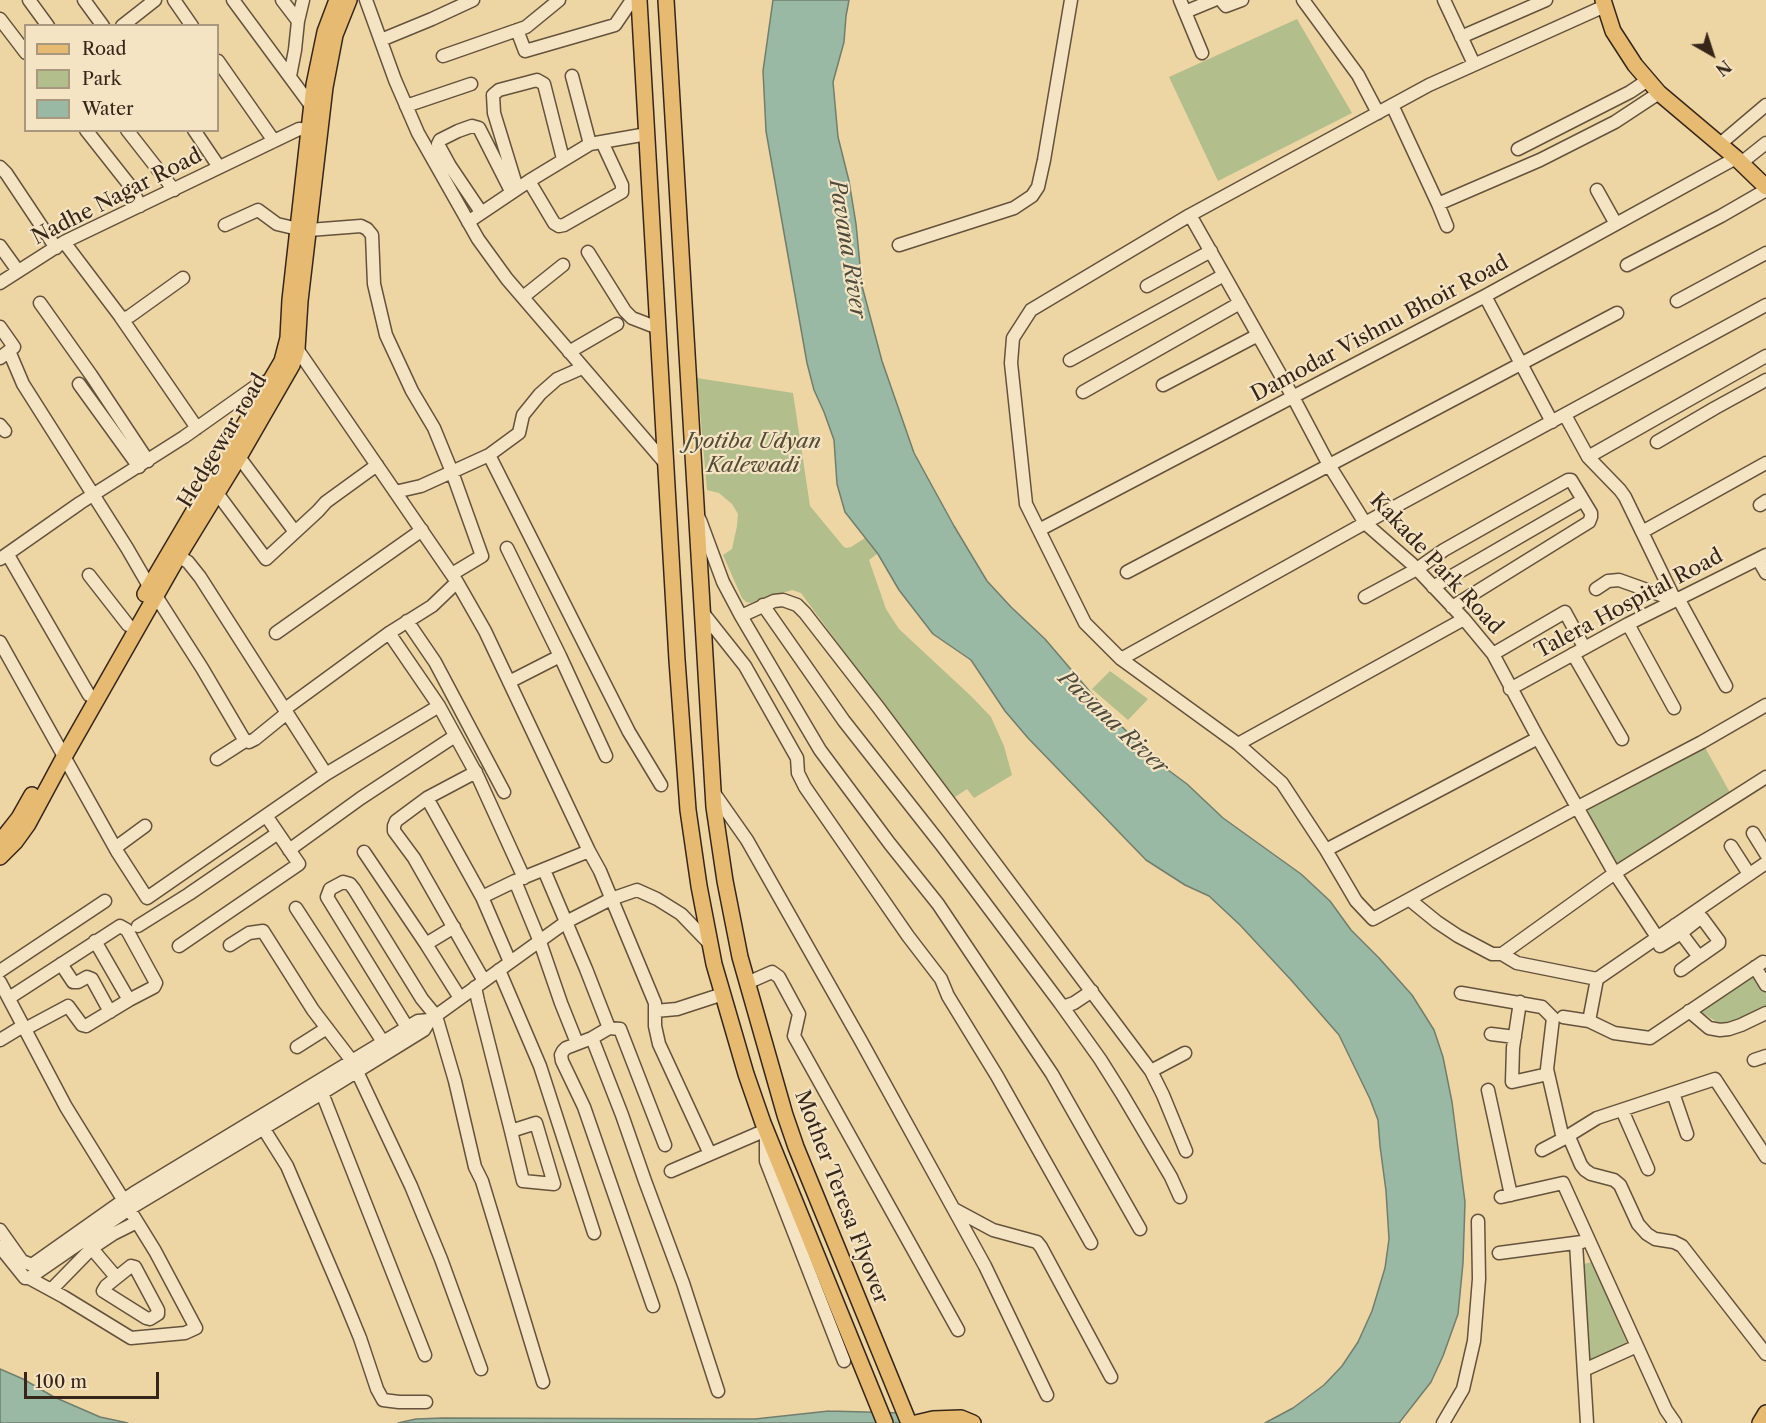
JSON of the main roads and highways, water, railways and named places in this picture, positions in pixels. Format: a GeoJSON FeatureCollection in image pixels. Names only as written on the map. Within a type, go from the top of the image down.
{"type":"FeatureCollection","features":[{"type":"Feature","properties":{"kind":"main road","name":"Hedgewar road"},"geometry":{"type":"LineString","coordinates":[[315,130],[312,107],[322,43],[337,0]]}},
{"type":"Feature","properties":{"kind":"main road","name":"Hedgewar road"},"geometry":{"type":"LineString","coordinates":[[2,834],[19,818],[62,753],[174,553],[235,454],[275,383],[282,361],[293,343],[290,300],[303,230],[315,130],[335,35],[349,0]]}},
{"type":"Feature","properties":{"kind":"main road","name":"Mother Teresa Flyover"},"geometry":{"type":"LineString","coordinates":[[639,0],[677,660],[688,810],[696,866],[710,944],[746,1074],[766,1130],[885,1423]]}},
{"type":"Feature","properties":{"kind":"main road","name":"Mother Teresa Flyover"},"geometry":{"type":"LineString","coordinates":[[666,0],[714,793],[723,862],[740,957],[784,1115],[909,1423]]}},
{"type":"Feature","properties":{"kind":"main road"},"geometry":{"type":"LineString","coordinates":[[1604,3],[1613,31],[1635,65],[1659,93],[1720,144],[1766,188]]}},
{"type":"Feature","properties":{"kind":"main road","name":"Hedgewar road"},"geometry":{"type":"LineString","coordinates":[[174,553],[217,493],[235,454]]}},
{"type":"Feature","properties":{"kind":"main road"},"geometry":{"type":"LineString","coordinates":[[668,486],[696,487]]}},
{"type":"Feature","properties":{"kind":"main road","name":"Hedgewar road"},"geometry":{"type":"LineString","coordinates":[[0,857],[28,824],[89,695],[128,625],[153,591]]}},
{"type":"Feature","properties":{"kind":"main road"},"geometry":{"type":"LineString","coordinates":[[696,866],[723,862]]}},
{"type":"Feature","properties":{"kind":"main road"},"geometry":{"type":"LineString","coordinates":[[1760,1423],[1766,1413]]}},
{"type":"Feature","properties":{"kind":"main road"},"geometry":{"type":"LineString","coordinates":[[916,1423],[933,1419],[961,1418],[973,1423]]}},
{"type":"Feature","properties":{"kind":"water","name":"Pavana River"},"geometry":{"type":"Polygon","coordinates":[[[773,0],[849,0],[844,42],[833,82],[838,137],[849,181],[856,224],[862,286],[882,361],[914,453],[987,581],[1045,639],[1109,714],[1160,764],[1187,784],[1223,818],[1301,874],[1330,901],[1351,930],[1412,995],[1434,1030],[1443,1057],[1452,1102],[1465,1202],[1463,1263],[1458,1314],[1443,1356],[1431,1382],[1399,1423],[1265,1423],[1293,1408],[1324,1385],[1342,1366],[1358,1342],[1372,1311],[1385,1268],[1389,1239],[1378,1120],[1339,1035],[1240,925],[1209,896],[1185,885],[1146,860],[1028,738],[1005,711],[971,660],[933,634],[899,590],[878,554],[845,512],[837,484],[834,440],[814,390],[807,363],[766,131],[763,71],[773,0]]]}},
{"type":"Feature","properties":{"kind":"water"},"geometry":{"type":"Polygon","coordinates":[[[0,1369],[54,1397],[100,1417],[128,1423],[0,1423],[0,1369]]]}},
{"type":"Feature","properties":{"kind":"water"},"geometry":{"type":"Polygon","coordinates":[[[829,1411],[903,1413],[973,1423],[398,1423],[416,1419],[443,1418],[755,1419],[829,1411]]]}},
{"type":"Feature","properties":{"kind":"park label","name":"Jyotiba Udyan Kalewadi"},"geometry":{"type":"Point","coordinates":[753,454]}}]}
